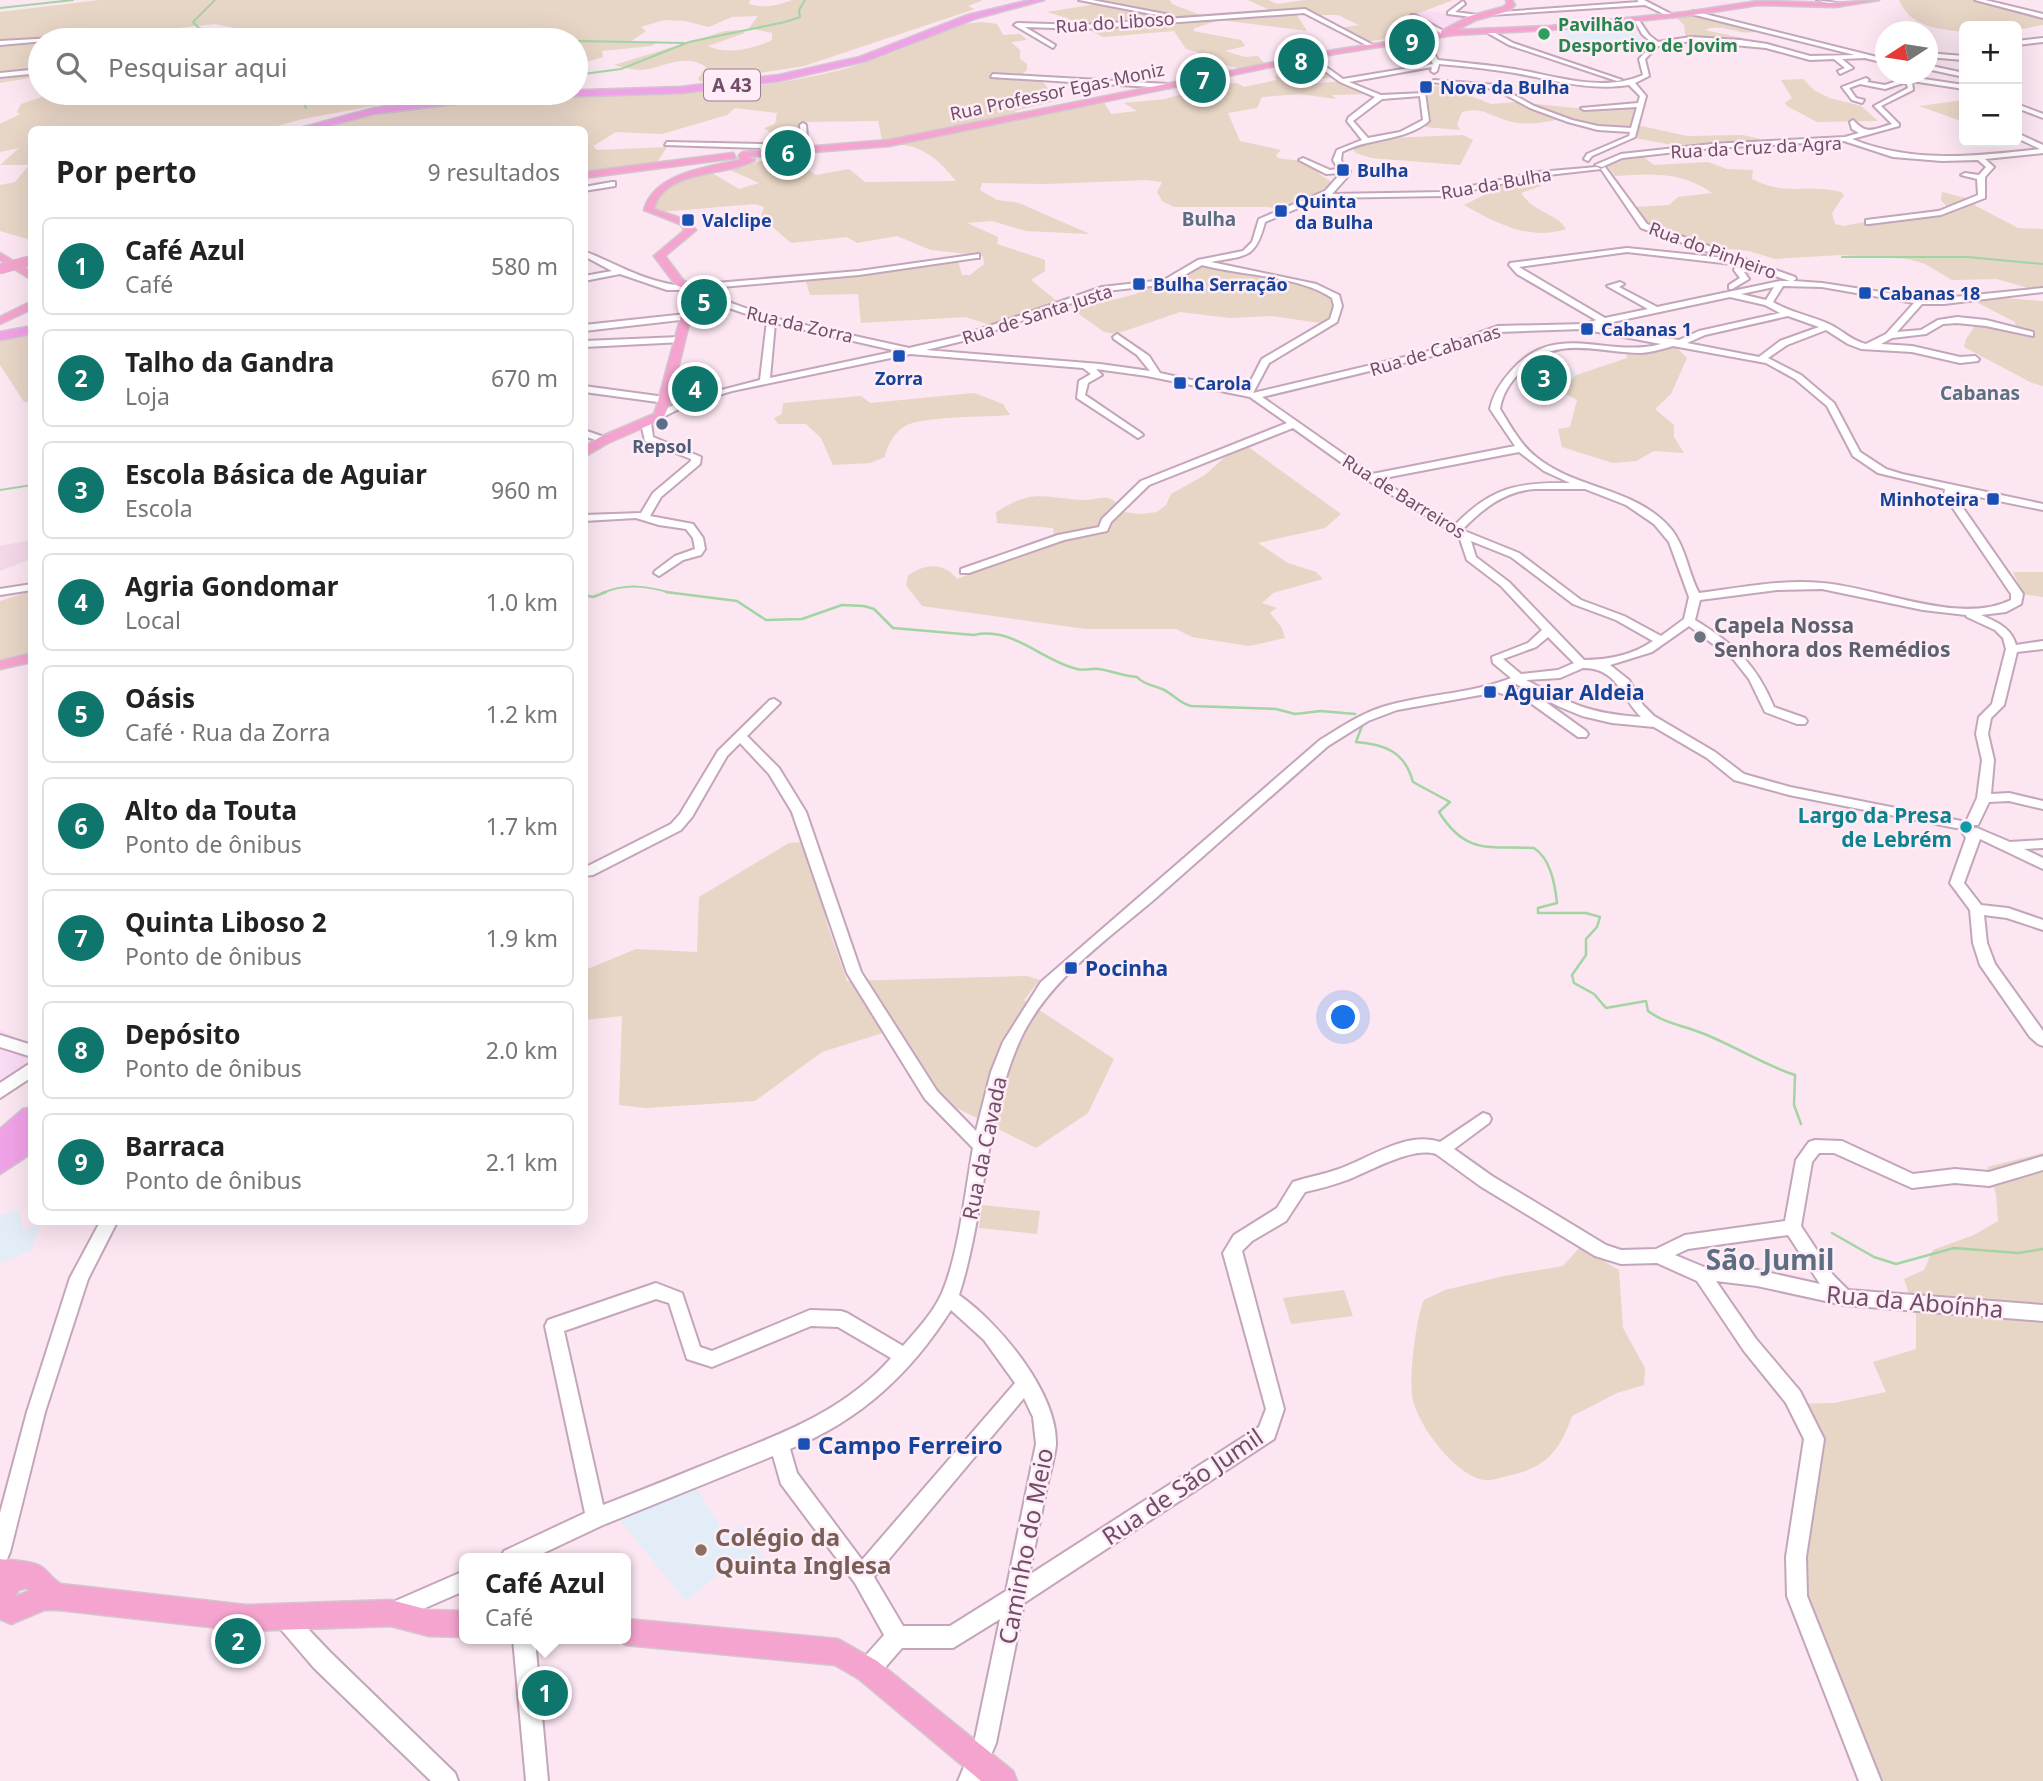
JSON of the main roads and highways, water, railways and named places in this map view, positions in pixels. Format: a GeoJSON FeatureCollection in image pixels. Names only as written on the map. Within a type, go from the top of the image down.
{"type":"FeatureCollection","features":[{"type":"Feature","properties":{"kind":"highway","name":"A 43"},"geometry":{"type":"LineString","coordinates":[[588,90],[696,86],[799,71],[872,51],[951,20],[1026,0]]}},
{"type":"Feature","properties":{"kind":"highway","name":"A 43"},"geometry":{"type":"LineString","coordinates":[[588,93],[681,90],[779,78],[863,59],[971,17],[1040,0]]}},
{"type":"Feature","properties":{"kind":"highway","name":"A 43"},"geometry":{"type":"LineString","coordinates":[[300,126],[406,105]]}},
{"type":"Feature","properties":{"kind":"highway","name":"A 43"},"geometry":{"type":"LineString","coordinates":[[315,126],[407,105]]}},
{"type":"Feature","properties":{"kind":"highway"},"geometry":{"type":"LineString","coordinates":[[0,336],[28,329]]}},
{"type":"Feature","properties":{"kind":"highway"},"geometry":{"type":"LineString","coordinates":[[0,1143],[28,1119]]}},
{"type":"Feature","properties":{"kind":"highway"},"geometry":{"type":"LineString","coordinates":[[0,1164],[28,1142]]}},
{"type":"Feature","properties":{"kind":"main road","name":"Rua Professor Egas Moniz"},"geometry":{"type":"LineString","coordinates":[[729,161],[769,153],[902,141],[1309,57],[1449,33],[1633,20],[1758,3],[1839,4],[1875,0]]}},
{"type":"Feature","properties":{"kind":"main road"},"geometry":{"type":"LineString","coordinates":[[1449,33],[1478,17],[1511,5]]}},
{"type":"Feature","properties":{"kind":"main road"},"geometry":{"type":"LineString","coordinates":[[588,175],[729,161]]}},
{"type":"Feature","properties":{"kind":"main road"},"geometry":{"type":"LineString","coordinates":[[588,450],[604,440],[646,424],[659,416],[680,340],[689,288],[659,256],[691,230],[690,226],[649,210],[649,205],[655,193],[674,181],[729,161]]}},
{"type":"Feature","properties":{"kind":"main road"},"geometry":{"type":"LineString","coordinates":[[0,254],[28,268]]}},
{"type":"Feature","properties":{"kind":"main road"},"geometry":{"type":"LineString","coordinates":[[0,254],[28,273]]}},
{"type":"Feature","properties":{"kind":"main road"},"geometry":{"type":"LineString","coordinates":[[0,269],[28,261]]}},
{"type":"Feature","properties":{"kind":"main road"},"geometry":{"type":"LineString","coordinates":[[0,323],[28,308]]}},
{"type":"Feature","properties":{"kind":"main road"},"geometry":{"type":"LineString","coordinates":[[0,665],[28,658]]}},
{"type":"Feature","properties":{"kind":"main road"},"geometry":{"type":"LineString","coordinates":[[0,1572],[33,1577],[43,1588],[59,1597]]}},
{"type":"Feature","properties":{"kind":"main road"},"geometry":{"type":"LineString","coordinates":[[5,1602],[38,1590],[33,1577]]}},
{"type":"Feature","properties":{"kind":"main road"},"geometry":{"type":"LineString","coordinates":[[0,1580],[5,1602]]}},
{"type":"Feature","properties":{"kind":"main road"},"geometry":{"type":"LineString","coordinates":[[5,1602],[59,1597],[246,1618],[285,1619],[391,1613],[429,1623],[459,1624]]}},
{"type":"Feature","properties":{"kind":"main road"},"geometry":{"type":"LineString","coordinates":[[631,1633],[838,1652],[868,1670],[974,1771],[1003,1781]]}},
{"type":"Feature","properties":{"kind":"waterway"},"geometry":{"type":"LineString","coordinates":[[0,8],[73,0]]}},
{"type":"Feature","properties":{"kind":"waterway"},"geometry":{"type":"LineString","coordinates":[[199,28],[193,22],[215,0]]}},
{"type":"Feature","properties":{"kind":"waterway"},"geometry":{"type":"LineString","coordinates":[[588,73],[621,69],[689,42],[800,17],[799,10],[805,0]]}},
{"type":"Feature","properties":{"kind":"waterway"},"geometry":{"type":"LineString","coordinates":[[588,41],[684,43]]}},
{"type":"Feature","properties":{"kind":"waterway"},"geometry":{"type":"LineString","coordinates":[[1842,257],[1968,257],[2043,264]]}},
{"type":"Feature","properties":{"kind":"waterway"},"geometry":{"type":"LineString","coordinates":[[0,490],[28,486]]}},
{"type":"Feature","properties":{"kind":"waterway"},"geometry":{"type":"LineString","coordinates":[[602,593],[637,587],[669,592]]}},
{"type":"Feature","properties":{"kind":"waterway"},"geometry":{"type":"LineString","coordinates":[[588,596],[593,597],[606,592]]}},
{"type":"Feature","properties":{"kind":"waterway"},"geometry":{"type":"LineString","coordinates":[[669,592],[737,601],[766,620],[802,619],[842,605],[864,606],[874,609],[893,628],[1002,635],[1064,665],[1137,677],[1191,706],[1276,709],[1295,714],[1321,711],[1355,714]]}},
{"type":"Feature","properties":{"kind":"waterway"},"geometry":{"type":"LineString","coordinates":[[1362,726],[1356,742],[1392,751],[1405,763],[1413,782],[1450,802],[1439,812],[1459,835],[1479,845],[1534,848],[1540,853],[1551,873],[1557,903],[1538,908],[1538,913],[1586,913],[1600,917],[1597,927],[1586,939],[1586,955],[1572,975],[1574,983],[1594,994],[1606,1008],[1646,1001],[1648,1011],[1660,1018],[1711,1037],[1795,1075],[1794,1105],[1801,1124]]}},
{"type":"Feature","properties":{"kind":"waterway"},"geometry":{"type":"LineString","coordinates":[[1832,1233],[1874,1257],[1896,1264],[1954,1248],[2018,1253],[2043,1249]]}},
{"type":"Feature","properties":{"kind":"place","name":"Pavilhão Desportivo de Jovim"},"geometry":{"type":"Point","coordinates":[1544,34]}},
{"type":"Feature","properties":{"kind":"place","name":"Barraca"},"geometry":{"type":"Point","coordinates":[1412,42]}},
{"type":"Feature","properties":{"kind":"place","name":"Depósito"},"geometry":{"type":"Point","coordinates":[1301,61]}},
{"type":"Feature","properties":{"kind":"place","name":"Quinta Liboso 2"},"geometry":{"type":"Point","coordinates":[1203,80]}},
{"type":"Feature","properties":{"kind":"place","name":"Nova da Bulha"},"geometry":{"type":"Point","coordinates":[1426,87]}},
{"type":"Feature","properties":{"kind":"place","name":"Alto da Touta"},"geometry":{"type":"Point","coordinates":[788,153]}},
{"type":"Feature","properties":{"kind":"place","name":"Bulha"},"geometry":{"type":"Point","coordinates":[1343,170]}},
{"type":"Feature","properties":{"kind":"place","name":"Quinta da Bulha"},"geometry":{"type":"Point","coordinates":[1281,211]}},
{"type":"Feature","properties":{"kind":"place","name":"Valclipe"},"geometry":{"type":"Point","coordinates":[688,220]}},
{"type":"Feature","properties":{"kind":"place","name":"Bulha Serração"},"geometry":{"type":"Point","coordinates":[1139,284]}},
{"type":"Feature","properties":{"kind":"place","name":"Cabanas 18"},"geometry":{"type":"Point","coordinates":[1865,293]}},
{"type":"Feature","properties":{"kind":"place","name":"Oásis"},"geometry":{"type":"Point","coordinates":[704,302]}},
{"type":"Feature","properties":{"kind":"place","name":"Cabanas 1"},"geometry":{"type":"Point","coordinates":[1587,329]}},
{"type":"Feature","properties":{"kind":"place","name":"Zorra"},"geometry":{"type":"Point","coordinates":[899,356]}},
{"type":"Feature","properties":{"kind":"place","name":"Escola Básica de Aguiar"},"geometry":{"type":"Point","coordinates":[1544,378]}},
{"type":"Feature","properties":{"kind":"place","name":"Carola"},"geometry":{"type":"Point","coordinates":[1180,383]}},
{"type":"Feature","properties":{"kind":"place","name":"Agria Gondomar"},"geometry":{"type":"Point","coordinates":[695,389]}},
{"type":"Feature","properties":{"kind":"place","name":"Repsol"},"geometry":{"type":"Point","coordinates":[662,424]}},
{"type":"Feature","properties":{"kind":"place","name":"Minhoteira"},"geometry":{"type":"Point","coordinates":[1993,499]}},
{"type":"Feature","properties":{"kind":"place","name":"Capela Nossa Senhora dos Remédios"},"geometry":{"type":"Point","coordinates":[1700,637]}},
{"type":"Feature","properties":{"kind":"place","name":"Aguiar Aldeia"},"geometry":{"type":"Point","coordinates":[1490,692]}},
{"type":"Feature","properties":{"kind":"place","name":"Largo da Presa de Lebrém"},"geometry":{"type":"Point","coordinates":[1966,827]}},
{"type":"Feature","properties":{"kind":"place","name":"Pocinha"},"geometry":{"type":"Point","coordinates":[1071,968]}},
{"type":"Feature","properties":{"kind":"place","name":"Campo Ferreiro"},"geometry":{"type":"Point","coordinates":[804,1444]}},
{"type":"Feature","properties":{"kind":"place","name":"Colégio da Quinta Inglesa"},"geometry":{"type":"Point","coordinates":[701,1550]}},
{"type":"Feature","properties":{"kind":"place","name":"Talho da Gandra"},"geometry":{"type":"Point","coordinates":[238,1641]}},
{"type":"Feature","properties":{"kind":"place","name":"Café Azul"},"geometry":{"type":"Point","coordinates":[545,1693]}},
{"type":"Feature","properties":{"kind":"district","name":"Bulha"},"geometry":{"type":"Point","coordinates":[1209,219]}},
{"type":"Feature","properties":{"kind":"district","name":"Cabanas"},"geometry":{"type":"Point","coordinates":[1980,393]}},
{"type":"Feature","properties":{"kind":"district","name":"São Jumil"},"geometry":{"type":"Point","coordinates":[1770,1259]}}]}
